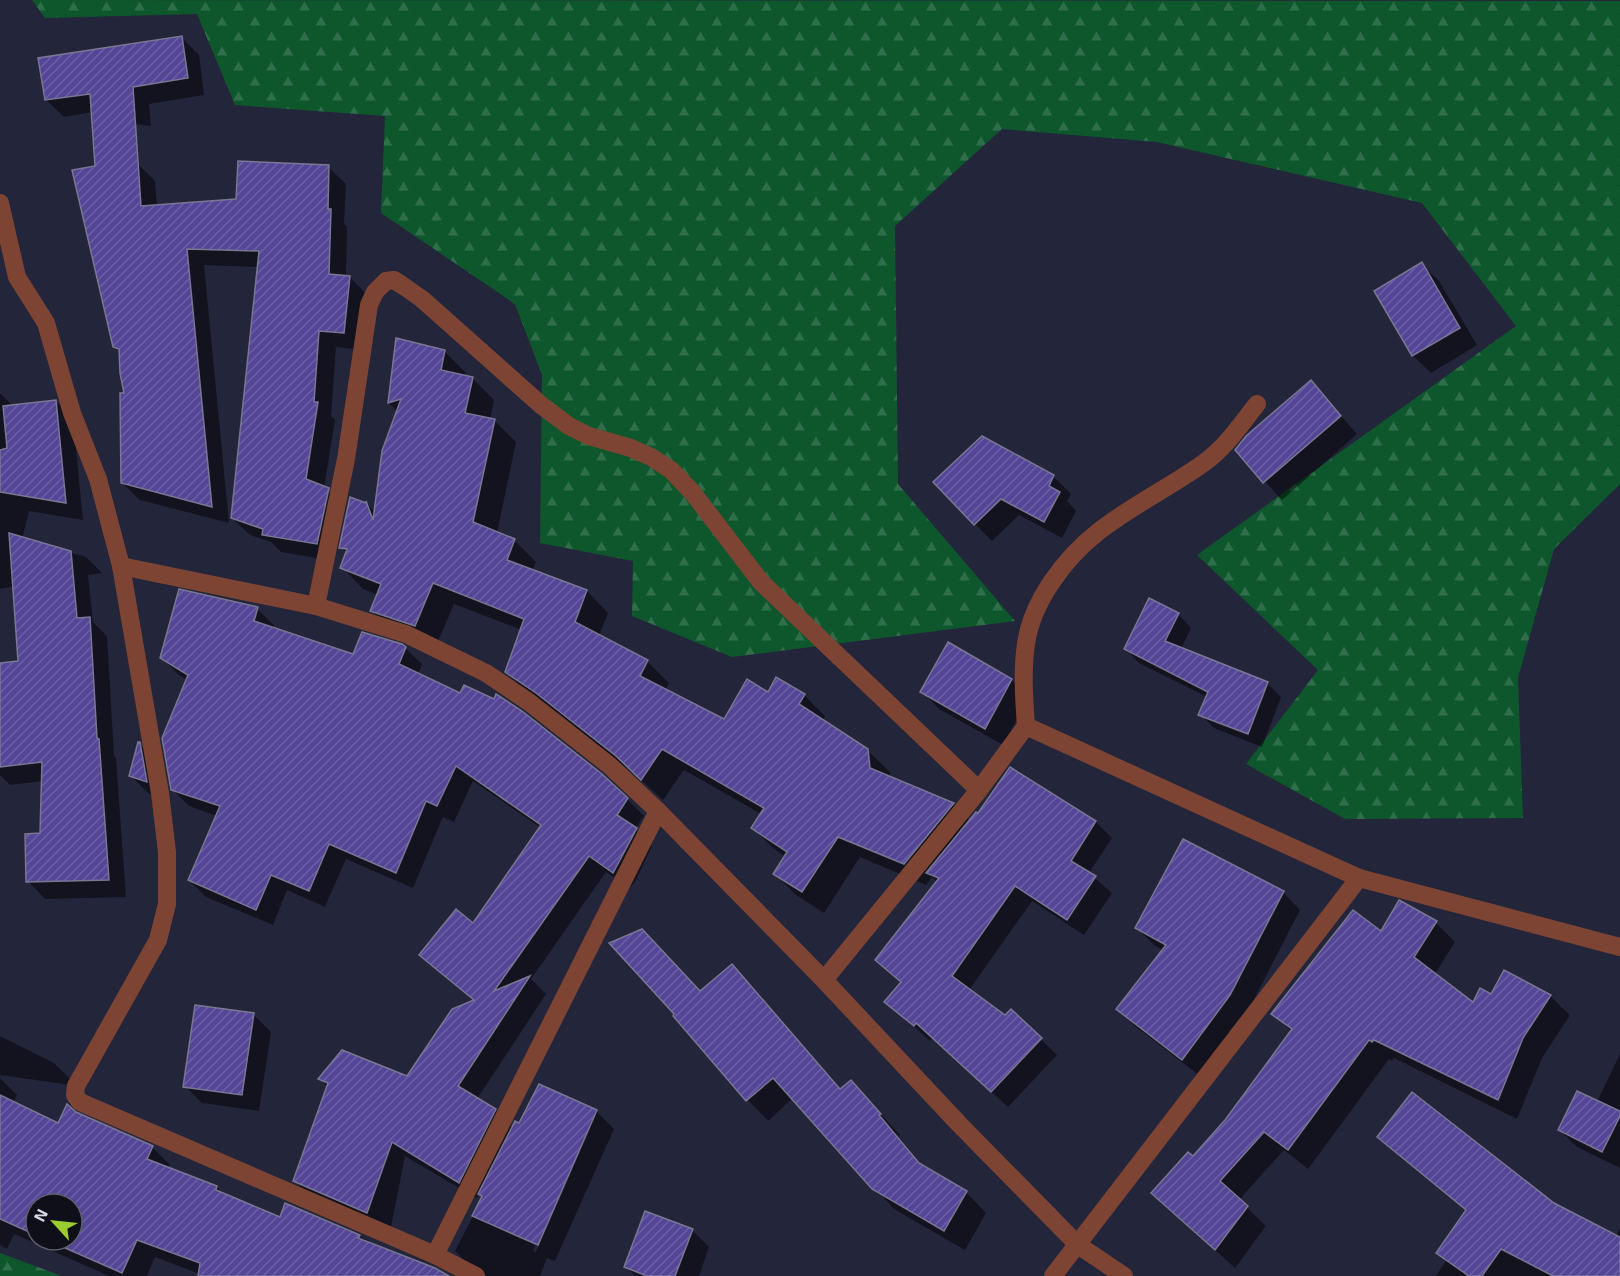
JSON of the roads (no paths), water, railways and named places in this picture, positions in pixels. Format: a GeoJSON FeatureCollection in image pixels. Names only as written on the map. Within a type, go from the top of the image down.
{"type":"FeatureCollection","features":[{"type":"Feature","properties":{"kind":"street"},"geometry":{"type":"LineString","coordinates":[[0,203],[16,277],[45,323],[72,413],[98,478],[121,566],[160,793],[167,852],[167,904],[158,940],[76,1086],[75,1095],[80,1102],[435,1255],[476,1276]]}},
{"type":"Feature","properties":{"kind":"street"},"geometry":{"type":"LineString","coordinates":[[316,606],[346,459],[369,305],[379,287],[386,281],[393,280],[422,299],[541,405],[570,426],[589,436],[631,448],[671,470],[692,492],[761,582],[979,790]]}},
{"type":"Feature","properties":{"kind":"street"},"geometry":{"type":"LineString","coordinates":[[824,980],[979,790],[1026,726],[1023,692],[1026,643],[1038,606],[1052,581],[1072,557],[1098,532],[1207,461],[1231,437],[1257,404]]}},
{"type":"Feature","properties":{"kind":"street"},"geometry":{"type":"LineString","coordinates":[[121,566],[316,606],[406,634],[486,673],[529,702],[609,765],[658,811],[1078,1245],[1124,1276]]}},
{"type":"Feature","properties":{"kind":"street"},"geometry":{"type":"LineString","coordinates":[[1026,726],[1359,878],[1620,947]]}},
{"type":"Feature","properties":{"kind":"street"},"geometry":{"type":"LineString","coordinates":[[435,1255],[658,811]]}},
{"type":"Feature","properties":{"kind":"street"},"geometry":{"type":"LineString","coordinates":[[1053,1276],[1359,878]]}}]}
